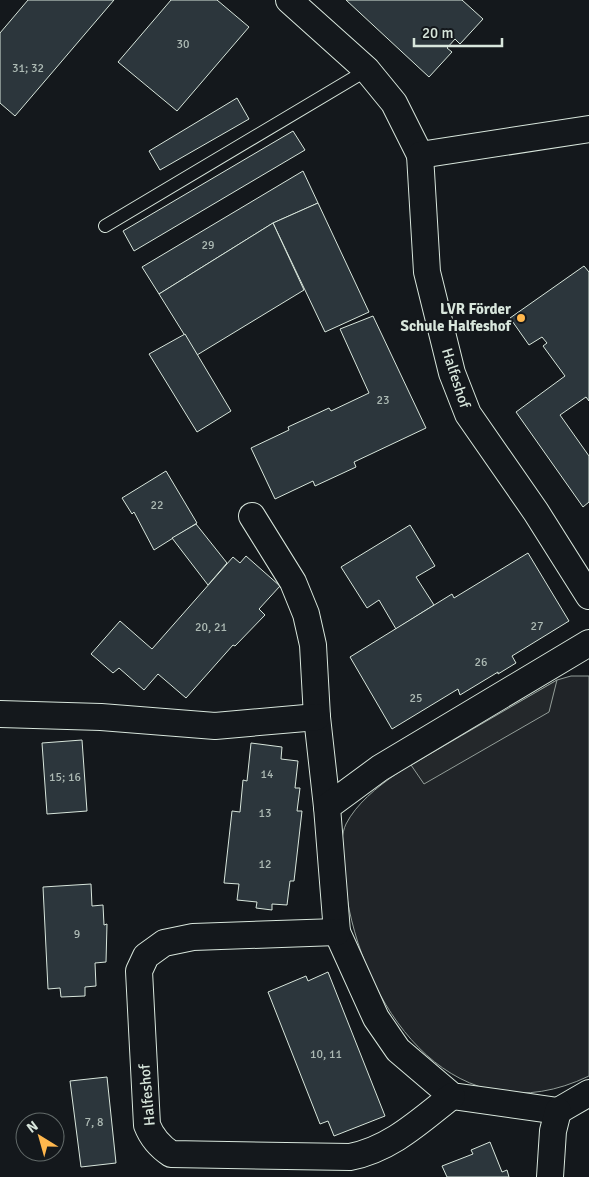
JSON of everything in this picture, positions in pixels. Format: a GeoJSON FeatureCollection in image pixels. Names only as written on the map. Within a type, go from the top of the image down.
{"type":"FeatureCollection","features":[{"type":"Feature","properties":{"kind":"street","name":"Halfeshof"},"geometry":{"type":"LineString","coordinates":[[289,0],[366,70],[394,103],[420,155],[427,272],[452,373],[468,414],[536,512],[589,596]]}},
{"type":"Feature","properties":{"kind":"street"},"geometry":{"type":"LineString","coordinates":[[420,155],[589,129]]}},
{"type":"Feature","properties":{"kind":"street"},"geometry":{"type":"LineString","coordinates":[[252,516],[293,582],[306,614],[313,646],[317,717],[327,807],[336,932],[352,969],[387,1035],[414,1065],[452,1096],[488,1103],[558,1111],[589,1092]]}},
{"type":"Feature","properties":{"kind":"street"},"geometry":{"type":"LineString","coordinates":[[327,807],[380,768],[589,643]]}},
{"type":"Feature","properties":{"kind":"street"},"geometry":{"type":"LineString","coordinates":[[0,714],[101,717],[215,726],[317,717]]}},
{"type":"Feature","properties":{"kind":"street","name":"Halfeshof"},"geometry":{"type":"LineString","coordinates":[[336,932],[192,937],[164,943],[146,956],[139,972],[147,1125],[150,1134],[164,1149],[172,1154],[350,1157],[390,1142],[452,1096]]}},
{"type":"Feature","properties":{"kind":"street"},"geometry":{"type":"LineString","coordinates":[[550,1177],[553,1131],[558,1111]]}},
{"type":"Feature","properties":{"kind":"lane"},"geometry":{"type":"LineString","coordinates":[[105,226],[366,70]]}},
{"type":"Feature","properties":{"kind":"shaded area"},"geometry":{"type":"Polygon","coordinates":[[[571,676],[589,676],[589,1076],[542,1091],[499,1091],[460,1078],[426,1055],[398,1023],[375,984],[358,942],[347,898],[342,861],[343,832],[355,810],[382,784],[398,773],[557,680],[571,676]]]}},
{"type":"Feature","properties":{"kind":"shaded area"},"geometry":{"type":"Polygon","coordinates":[[[557,680],[549,712],[424,784],[411,765],[557,680]]]}},
{"type":"Feature","properties":{"kind":"building"},"geometry":{"type":"Polygon","coordinates":[[[28,0],[114,0],[15,116],[0,103],[0,33],[28,0]]]}},
{"type":"Feature","properties":{"kind":"building"},"geometry":{"type":"Polygon","coordinates":[[[171,0],[217,0],[249,27],[177,111],[118,62],[171,0]]]}},
{"type":"Feature","properties":{"kind":"building"},"geometry":{"type":"Polygon","coordinates":[[[346,0],[462,0],[483,19],[460,44],[455,39],[447,48],[452,52],[429,77],[346,0]]]}},
{"type":"Feature","properties":{"kind":"building"},"geometry":{"type":"Polygon","coordinates":[[[237,98],[249,119],[160,170],[149,151],[237,98]]]}},
{"type":"Feature","properties":{"kind":"building"},"geometry":{"type":"Polygon","coordinates":[[[293,131],[305,150],[134,251],[123,231],[293,131]]]}},
{"type":"Feature","properties":{"kind":"building"},"geometry":{"type":"Polygon","coordinates":[[[303,171],[318,203],[273,223],[159,294],[142,267],[303,171]]]}},
{"type":"Feature","properties":{"kind":"building"},"geometry":{"type":"Polygon","coordinates":[[[318,203],[369,312],[325,332],[273,223],[318,203]]]}},
{"type":"Feature","properties":{"kind":"building"},"geometry":{"type":"Polygon","coordinates":[[[273,223],[304,290],[197,355],[159,294],[273,223]]]}},
{"type":"Feature","properties":{"kind":"building"},"geometry":{"type":"Polygon","coordinates":[[[584,266],[589,272],[589,401],[586,397],[560,415],[589,456],[589,502],[583,507],[516,412],[565,376],[543,346],[547,343],[542,337],[529,345],[510,318],[584,266]]]}},
{"type":"Feature","properties":{"kind":"building"},"geometry":{"type":"Polygon","coordinates":[[[373,316],[426,428],[354,462],[356,467],[315,486],[313,481],[275,499],[251,448],[289,430],[288,427],[329,408],[331,411],[369,393],[340,329],[373,316]]]}},
{"type":"Feature","properties":{"kind":"building"},"geometry":{"type":"Polygon","coordinates":[[[185,334],[231,411],[197,432],[149,354],[185,334]]]}},
{"type":"Feature","properties":{"kind":"building"},"geometry":{"type":"Polygon","coordinates":[[[166,471],[197,523],[154,550],[134,512],[132,514],[122,498],[166,471]]]}},
{"type":"Feature","properties":{"kind":"building"},"geometry":{"type":"Polygon","coordinates":[[[196,524],[227,563],[208,585],[172,538],[196,524]]]}},
{"type":"Feature","properties":{"kind":"building"},"geometry":{"type":"Polygon","coordinates":[[[410,525],[435,566],[416,577],[434,605],[396,629],[379,600],[367,608],[341,567],[410,525]]]}},
{"type":"Feature","properties":{"kind":"building"},"geometry":{"type":"Polygon","coordinates":[[[528,553],[569,621],[512,656],[516,663],[498,674],[498,672],[460,695],[458,689],[392,729],[350,657],[452,594],[454,598],[528,553]]]}},
{"type":"Feature","properties":{"kind":"building"},"geometry":{"type":"Polygon","coordinates":[[[246,556],[280,586],[259,609],[265,615],[235,646],[233,645],[186,698],[158,674],[144,690],[119,668],[113,673],[91,654],[120,621],[152,649],[233,557],[240,563],[246,556]]]}},
{"type":"Feature","properties":{"kind":"building"},"geometry":{"type":"Polygon","coordinates":[[[82,740],[87,811],[47,814],[42,743],[82,740]]]}},
{"type":"Feature","properties":{"kind":"building"},"geometry":{"type":"Polygon","coordinates":[[[251,743],[282,747],[281,759],[298,761],[295,788],[300,788],[297,811],[302,811],[294,881],[290,881],[287,905],[272,904],[272,910],[256,908],[257,902],[237,900],[239,884],[224,883],[232,811],[240,812],[243,780],[247,781],[251,743]]]}},
{"type":"Feature","properties":{"kind":"building"},"geometry":{"type":"Polygon","coordinates":[[[91,884],[92,906],[103,905],[104,925],[107,924],[106,962],[95,963],[96,986],[85,987],[85,996],[61,997],[60,988],[48,989],[43,887],[91,884]]]}},
{"type":"Feature","properties":{"kind":"building"},"geometry":{"type":"Polygon","coordinates":[[[328,972],[385,1116],[334,1136],[328,1121],[320,1124],[268,992],[306,976],[308,981],[328,972]]]}},
{"type":"Feature","properties":{"kind":"building"},"geometry":{"type":"Polygon","coordinates":[[[107,1077],[116,1163],[81,1167],[70,1081],[107,1077]]]}},
{"type":"Feature","properties":{"kind":"building"},"geometry":{"type":"Polygon","coordinates":[[[490,1142],[502,1172],[507,1170],[509,1177],[447,1177],[442,1166],[473,1154],[471,1150],[490,1142]]]}},
{"type":"Feature","properties":{"kind":"place","name":"LVR Förder Schule Halfeshof"},"geometry":{"type":"Point","coordinates":[521,318]}}]}
